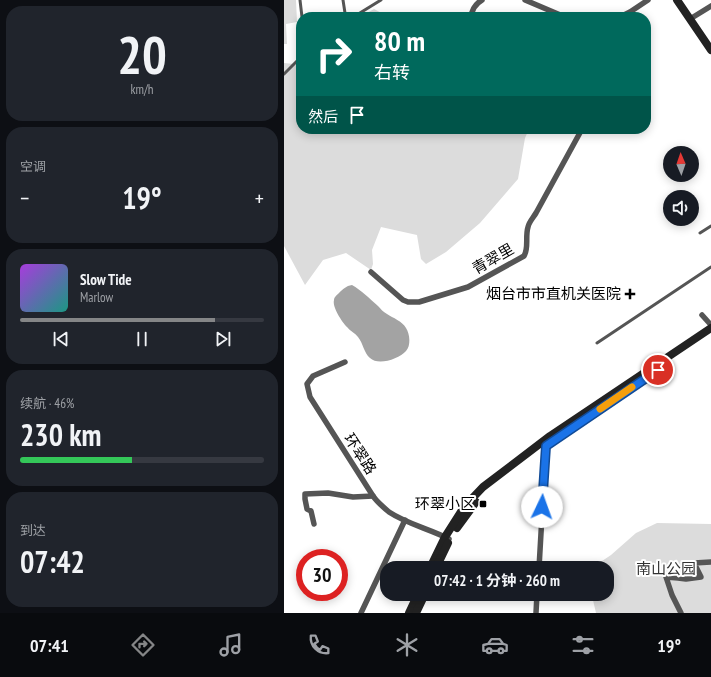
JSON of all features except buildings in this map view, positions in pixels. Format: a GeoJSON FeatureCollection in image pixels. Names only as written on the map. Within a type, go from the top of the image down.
{"type":"FeatureCollection","features":[{"type":"Feature","properties":{"kind":"main road"},"geometry":{"type":"LineString","coordinates":[[677,0],[711,50]]}},
{"type":"Feature","properties":{"kind":"main road"},"geometry":{"type":"LineString","coordinates":[[434,561],[447,538],[477,500],[487,491],[544,444],[711,326]]}},
{"type":"Feature","properties":{"kind":"main road"},"geometry":{"type":"LineString","coordinates":[[544,444],[711,334]]}},
{"type":"Feature","properties":{"kind":"main road"},"geometry":{"type":"LineString","coordinates":[[439,561],[447,538]]}},
{"type":"Feature","properties":{"kind":"main road"},"geometry":{"type":"LineString","coordinates":[[409,613],[415,601]]}},
{"type":"Feature","properties":{"kind":"main road"},"geometry":{"type":"LineString","coordinates":[[416,613],[422,601]]}},
{"type":"Feature","properties":{"kind":"street"},"geometry":{"type":"LineString","coordinates":[[472,12],[476,5],[482,0]]}},
{"type":"Feature","properties":{"kind":"street"},"geometry":{"type":"LineString","coordinates":[[525,0],[553,12]]}},
{"type":"Feature","properties":{"kind":"street"},"geometry":{"type":"LineString","coordinates":[[630,12],[648,0]]}},
{"type":"Feature","properties":{"kind":"street"},"geometry":{"type":"LineString","coordinates":[[690,19],[711,6]]}},
{"type":"Feature","properties":{"kind":"street","name":"青翠里"},"geometry":{"type":"LineString","coordinates":[[372,272],[403,300],[408,302],[419,302],[468,287],[524,256],[526,251],[526,233],[530,222],[579,134]]}},
{"type":"Feature","properties":{"kind":"street"},"geometry":{"type":"LineString","coordinates":[[702,315],[711,326]]}},
{"type":"Feature","properties":{"kind":"street","name":"环翠路"},"geometry":{"type":"LineString","coordinates":[[345,362],[313,376],[308,384],[310,397],[378,502],[389,512],[447,538]]}},
{"type":"Feature","properties":{"kind":"street"},"geometry":{"type":"LineString","coordinates":[[539,561],[544,444]]}},
{"type":"Feature","properties":{"kind":"street"},"geometry":{"type":"LineString","coordinates":[[314,524],[311,511],[307,509],[305,494],[328,493],[353,497],[373,496]]}},
{"type":"Feature","properties":{"kind":"street"},"geometry":{"type":"LineString","coordinates":[[361,613],[405,520]]}},
{"type":"Feature","properties":{"kind":"street"},"geometry":{"type":"LineString","coordinates":[[681,613],[672,595],[666,577],[686,579],[701,577],[694,563],[711,562]]}},
{"type":"Feature","properties":{"kind":"street"},"geometry":{"type":"LineString","coordinates":[[536,613],[537,601]]}},
{"type":"Feature","properties":{"kind":"lane"},"geometry":{"type":"LineString","coordinates":[[300,0],[301,12]]}},
{"type":"Feature","properties":{"kind":"lane"},"geometry":{"type":"LineString","coordinates":[[343,0],[345,12]]}},
{"type":"Feature","properties":{"kind":"lane"},"geometry":{"type":"LineString","coordinates":[[361,12],[380,0]]}},
{"type":"Feature","properties":{"kind":"lane"},"geometry":{"type":"LineString","coordinates":[[284,74],[296,62]]}},
{"type":"Feature","properties":{"kind":"lane"},"geometry":{"type":"LineString","coordinates":[[700,233],[711,226]]}},
{"type":"Feature","properties":{"kind":"lane"},"geometry":{"type":"LineString","coordinates":[[596,343],[711,267]]}},
{"type":"Feature","properties":{"kind":"green space"},"geometry":{"type":"Polygon","coordinates":[[[284,0],[296,0],[296,22],[286,24],[287,44],[284,44],[284,0]]]}},
{"type":"Feature","properties":{"kind":"green space"},"geometry":{"type":"Polygon","coordinates":[[[374,9],[380,12],[369,12],[374,9]]]}},
{"type":"Feature","properties":{"kind":"green space"},"geometry":{"type":"Polygon","coordinates":[[[284,63],[296,65],[296,134],[527,134],[518,179],[480,223],[446,252],[426,264],[421,259],[417,235],[381,227],[372,250],[373,264],[371,270],[346,253],[323,260],[305,285],[284,246],[284,63]]]}},
{"type":"Feature","properties":{"kind":"green space","name":"南山公园"},"geometry":{"type":"Polygon","coordinates":[[[657,523],[711,524],[711,613],[596,613],[593,601],[614,601],[614,561],[602,561],[636,533],[657,523]]]}},
{"type":"Feature","properties":{"kind":"shaded area"},"geometry":{"type":"Polygon","coordinates":[[[352,285],[359,289],[384,312],[404,326],[408,333],[409,343],[408,349],[399,357],[383,361],[370,358],[358,337],[343,322],[334,306],[334,299],[343,289],[352,285]]]}},
{"type":"Feature","properties":{"kind":"slow traffic"},"geometry":{"type":"LineString","coordinates":[[600,409],[632,387]]}},
{"type":"Feature","properties":{"kind":"place","name":"烟台市市直机关医院"},"geometry":{"type":"Point","coordinates":[630,294]}},
{"type":"Feature","properties":{"kind":"place","name":"环翠小区"},"geometry":{"type":"Point","coordinates":[483,504]}},
{"type":"Feature","properties":{"kind":"route"},"geometry":{"type":"LineString","coordinates":[[542,507],[546,446],[658,370]]}}]}
